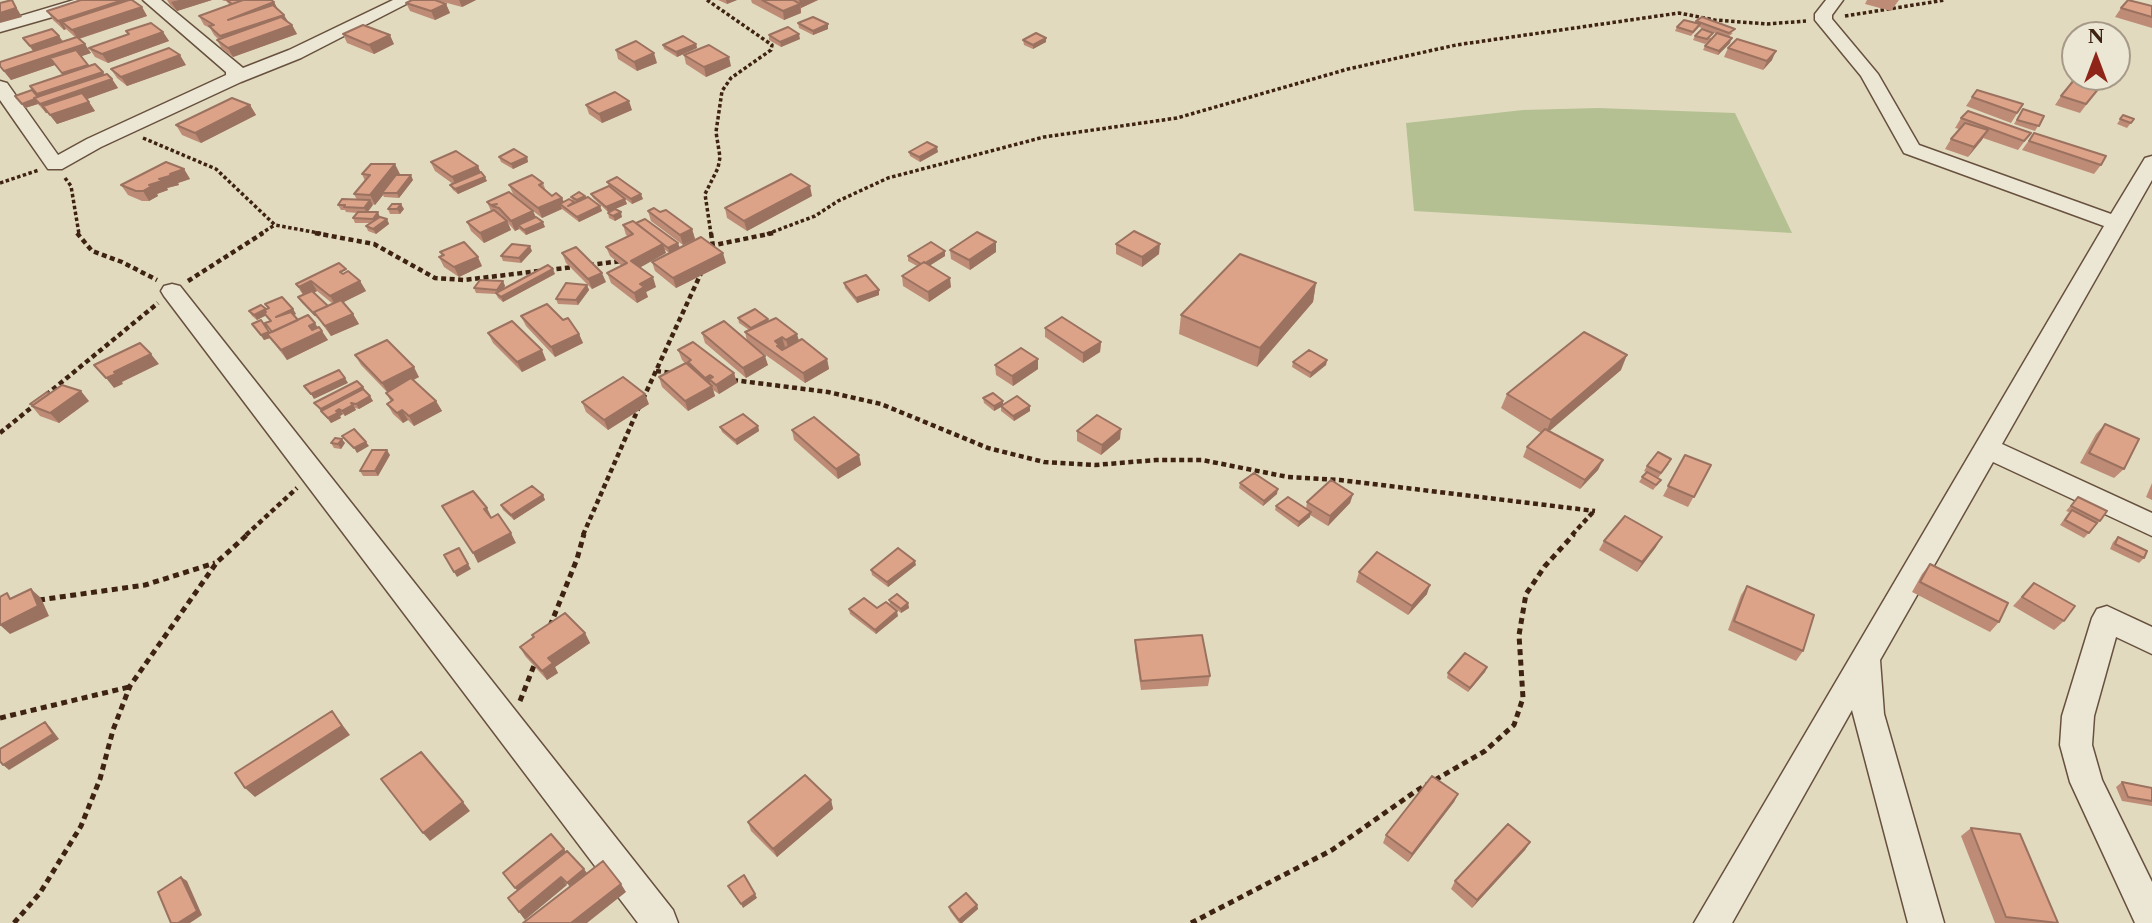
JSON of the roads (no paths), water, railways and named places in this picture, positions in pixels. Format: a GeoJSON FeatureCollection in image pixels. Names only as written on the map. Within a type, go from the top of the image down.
{"type":"FeatureCollection","features":[{"type":"Feature","properties":{"kind":"street"},"geometry":{"type":"LineString","coordinates":[[0,27],[92,0]]}},
{"type":"Feature","properties":{"kind":"street"},"geometry":{"type":"LineString","coordinates":[[151,0],[235,71],[234,78]]}},
{"type":"Feature","properties":{"kind":"street"},"geometry":{"type":"LineString","coordinates":[[0,87],[55,165],[93,143],[125,131],[234,78],[295,54],[406,0]]}},
{"type":"Feature","properties":{"kind":"street"},"geometry":{"type":"LineString","coordinates":[[1835,0],[1823,14],[1824,20],[1869,74],[1911,149],[2117,223]]}},
{"type":"Feature","properties":{"kind":"street"},"geometry":{"type":"LineString","coordinates":[[1712,923],[2152,162]]}},
{"type":"Feature","properties":{"kind":"street"},"geometry":{"type":"LineString","coordinates":[[172,291],[660,923]]}},
{"type":"Feature","properties":{"kind":"street"},"geometry":{"type":"LineString","coordinates":[[1987,448],[2152,525]]}},
{"type":"Feature","properties":{"kind":"street"},"geometry":{"type":"LineString","coordinates":[[2152,641],[2106,618],[2078,716],[2076,745],[2085,782],[2152,920]]}},
{"type":"Feature","properties":{"kind":"street"},"geometry":{"type":"LineString","coordinates":[[1865,658],[1868,714],[1926,923]]}}]}
